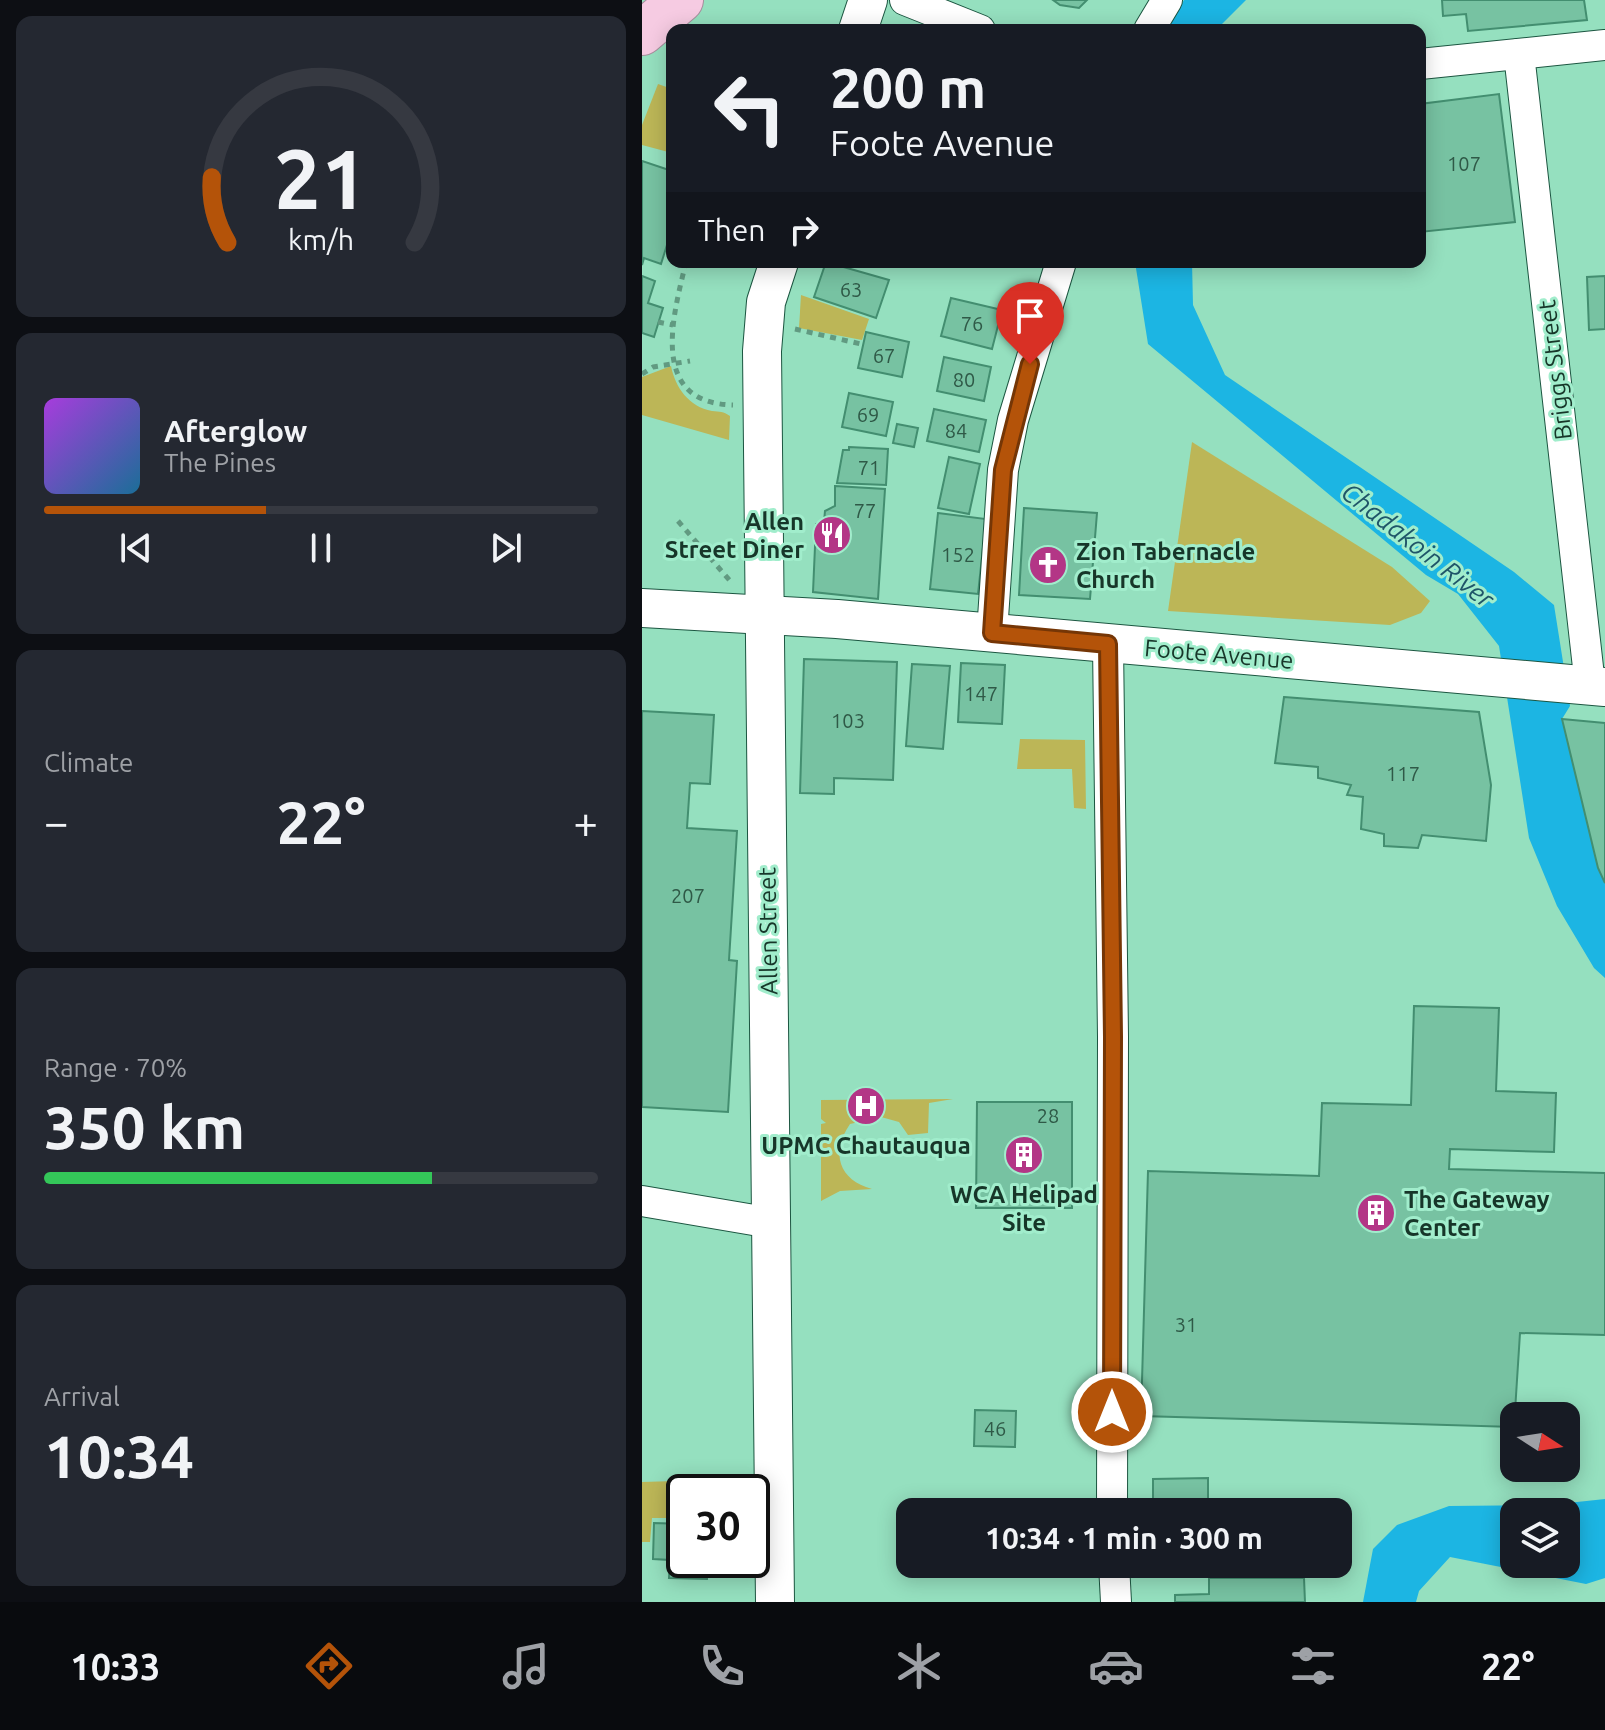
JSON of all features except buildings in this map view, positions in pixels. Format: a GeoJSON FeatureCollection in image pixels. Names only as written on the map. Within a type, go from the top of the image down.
{"type":"FeatureCollection","features":[{"type":"Feature","properties":{"kind":"highway"},"geometry":{"type":"LineString","coordinates":[[642,33],[681,0]]}},
{"type":"Feature","properties":{"kind":"street"},"geometry":{"type":"LineString","coordinates":[[860,24],[868,0]]}},
{"type":"Feature","properties":{"kind":"street"},"geometry":{"type":"LineString","coordinates":[[905,0],[965,24]]}},
{"type":"Feature","properties":{"kind":"street"},"geometry":{"type":"LineString","coordinates":[[1153,24],[1167,0]]}},
{"type":"Feature","properties":{"kind":"street"},"geometry":{"type":"LineString","coordinates":[[1426,63],[1605,45]]}},
{"type":"Feature","properties":{"kind":"street","name":"Briggs Street"},"geometry":{"type":"LineString","coordinates":[[1519,54],[1589,685]]}},
{"type":"Feature","properties":{"kind":"street","name":"Allen Street"},"geometry":{"type":"LineString","coordinates":[[775,1602],[762,351],[766,302],[777,268]]}},
{"type":"Feature","properties":{"kind":"street"},"geometry":{"type":"LineString","coordinates":[[992,633],[1003,470],[1013,420],[1059,268]]}},
{"type":"Feature","properties":{"kind":"street","name":"Foote Avenue"},"geometry":{"type":"LineString","coordinates":[[642,608],[764,614],[1589,685]]}},
{"type":"Feature","properties":{"kind":"street"},"geometry":{"type":"LineString","coordinates":[[1108,644],[1113,1037],[1112,1498]]}},
{"type":"Feature","properties":{"kind":"street"},"geometry":{"type":"LineString","coordinates":[[642,1201],[771,1223]]}},
{"type":"Feature","properties":{"kind":"street"},"geometry":{"type":"LineString","coordinates":[[1115,1578],[1116,1602]]}},
{"type":"Feature","properties":{"kind":"path"},"geometry":{"type":"LineString","coordinates":[[685,268],[673,325],[674,362],[680,381],[689,392],[704,400],[734,405]]}},
{"type":"Feature","properties":{"kind":"path"},"geometry":{"type":"LineString","coordinates":[[658,322],[673,325]]}},
{"type":"Feature","properties":{"kind":"path"},"geometry":{"type":"LineString","coordinates":[[795,329],[861,344]]}},
{"type":"Feature","properties":{"kind":"path"},"geometry":{"type":"LineString","coordinates":[[642,374],[674,362],[690,361]]}},
{"type":"Feature","properties":{"kind":"path"},"geometry":{"type":"LineString","coordinates":[[678,521],[735,586]]}},
{"type":"Feature","properties":{"kind":"shaded area"},"geometry":{"type":"Polygon","coordinates":[[[658,84],[666,87],[666,151],[642,145],[642,125],[658,84]]]}},
{"type":"Feature","properties":{"kind":"shaded area"},"geometry":{"type":"Polygon","coordinates":[[[801,295],[869,319],[862,340],[799,328],[801,295]]]}},
{"type":"Feature","properties":{"kind":"shaded area"},"geometry":{"type":"Polygon","coordinates":[[[671,366],[676,381],[690,401],[704,409],[730,416],[729,440],[642,415],[642,377],[671,366]]]}},
{"type":"Feature","properties":{"kind":"shaded area"},"geometry":{"type":"Polygon","coordinates":[[[1192,442],[1392,567],[1430,601],[1421,613],[1390,625],[1168,611],[1192,442]]]}},
{"type":"Feature","properties":{"kind":"shaded area"},"geometry":{"type":"Polygon","coordinates":[[[1020,739],[1085,740],[1086,809],[1074,808],[1072,769],[1017,769],[1020,739]]]}},
{"type":"Feature","properties":{"kind":"shaded area"},"geometry":{"type":"Polygon","coordinates":[[[953,1099],[929,1103],[928,1133],[908,1135],[899,1122],[881,1117],[850,1124],[840,1145],[841,1164],[852,1179],[872,1189],[840,1191],[821,1201],[821,1124],[826,1123],[821,1119],[821,1100],[953,1099]]]}},
{"type":"Feature","properties":{"kind":"shaded area"},"geometry":{"type":"Polygon","coordinates":[[[666,1481],[666,1518],[652,1518],[650,1542],[642,1542],[642,1482],[666,1481]]]}},
{"type":"Feature","properties":{"kind":"water"},"geometry":{"type":"Polygon","coordinates":[[[1184,0],[1246,0],[1222,24],[1170,24],[1184,0]]]}},
{"type":"Feature","properties":{"kind":"water","name":"Chadakoin River"},"geometry":{"type":"Polygon","coordinates":[[[1136,268],[1192,268],[1193,305],[1225,375],[1514,572],[1554,605],[1570,706],[1562,719],[1598,868],[1605,883],[1605,978],[1594,968],[1557,906],[1529,838],[1499,646],[1458,594],[1426,575],[1148,344],[1136,268]]]}},
{"type":"Feature","properties":{"kind":"water"},"geometry":{"type":"Polygon","coordinates":[[[1605,1499],[1605,1578],[1586,1584],[1556,1578],[1580,1578],[1580,1502],[1605,1499]]]}},
{"type":"Feature","properties":{"kind":"water"},"geometry":{"type":"Polygon","coordinates":[[[1500,1505],[1500,1567],[1450,1557],[1419,1591],[1416,1602],[1363,1602],[1373,1549],[1397,1525],[1449,1506],[1500,1505]]]}},
{"type":"Feature","properties":{"kind":"place","name":"Allen Street Diner"},"geometry":{"type":"Point","coordinates":[832,535]}},
{"type":"Feature","properties":{"kind":"place","name":"Zion Tabernacle Church"},"geometry":{"type":"Point","coordinates":[1048,565]}},
{"type":"Feature","properties":{"kind":"place","name":"UPMC Chautauqua"},"geometry":{"type":"Point","coordinates":[866,1106]}},
{"type":"Feature","properties":{"kind":"place","name":"WCA Helipad Site"},"geometry":{"type":"Point","coordinates":[1024,1155]}},
{"type":"Feature","properties":{"kind":"place","name":"The Gateway Center"},"geometry":{"type":"Point","coordinates":[1376,1213]}},
{"type":"Feature","properties":{"kind":"route"},"geometry":{"type":"LineString","coordinates":[[1030,364],[1013,420],[1003,470],[992,633],[1108,644],[1113,1037],[1112,1412]]}}]}
